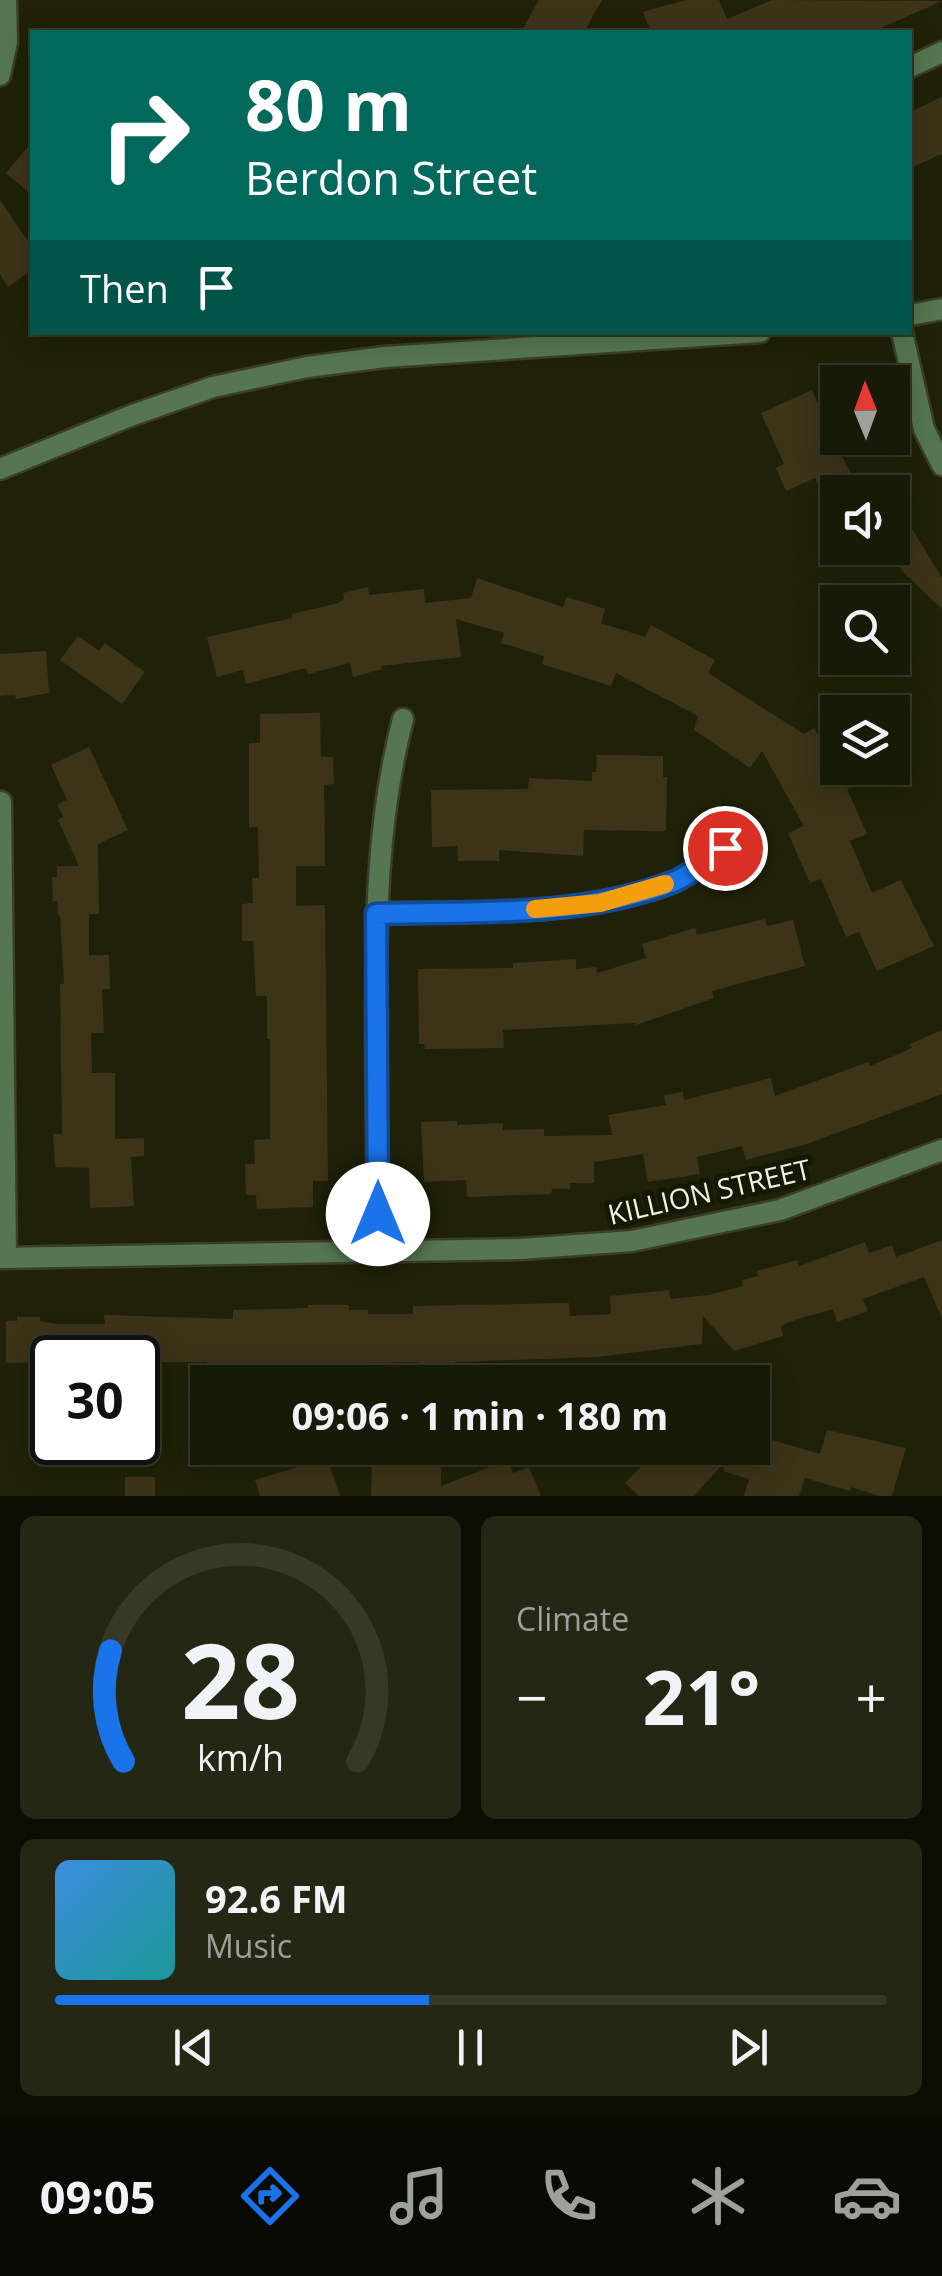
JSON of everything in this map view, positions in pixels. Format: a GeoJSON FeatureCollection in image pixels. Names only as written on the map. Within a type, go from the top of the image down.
{"type":"FeatureCollection","features":[{"type":"Feature","properties":{"kind":"street"},"geometry":{"type":"LineString","coordinates":[[0,75],[7,42],[6,0]]}},
{"type":"Feature","properties":{"kind":"street"},"geometry":{"type":"LineString","coordinates":[[912,65],[942,52]]}},
{"type":"Feature","properties":{"kind":"street"},"geometry":{"type":"LineString","coordinates":[[912,315],[942,309]]}},
{"type":"Feature","properties":{"kind":"street"},"geometry":{"type":"LineString","coordinates":[[0,469],[213,387],[307,367],[385,357],[720,335]]}},
{"type":"Feature","properties":{"kind":"street"},"geometry":{"type":"LineString","coordinates":[[903,335],[924,429],[942,465]]}},
{"type":"Feature","properties":{"kind":"street"},"geometry":{"type":"LineString","coordinates":[[378,1252],[379,846],[389,772],[403,719]]}},
{"type":"Feature","properties":{"kind":"street"},"geometry":{"type":"LineString","coordinates":[[1,802],[3,1258]]}},
{"type":"Feature","properties":{"kind":"street"},"geometry":{"type":"LineString","coordinates":[[376,914],[522,910],[600,903],[676,881],[725,848]]}},
{"type":"Feature","properties":{"kind":"street","name":"KILLION STREET"},"geometry":{"type":"LineString","coordinates":[[3,1258],[520,1249],[632,1241],[780,1210],[942,1150]]}},
{"type":"Feature","properties":{"kind":"building"},"geometry":{"type":"Polygon","coordinates":[[[539,0],[602,0],[585,30],[522,30],[539,0]]]}},
{"type":"Feature","properties":{"kind":"building"},"geometry":{"type":"Polygon","coordinates":[[[685,0],[719,0],[727,19],[772,0],[942,1],[877,30],[650,30],[643,12],[685,0]]]}},
{"type":"Feature","properties":{"kind":"building"},"geometry":{"type":"Polygon","coordinates":[[[942,97],[942,154],[912,167],[912,111],[942,97]]]}},
{"type":"Feature","properties":{"kind":"building"},"geometry":{"type":"Polygon","coordinates":[[[30,144],[30,193],[6,173],[30,144]]]}},
{"type":"Feature","properties":{"kind":"building"},"geometry":{"type":"Polygon","coordinates":[[[0,200],[30,244],[30,271],[8,287],[0,274],[0,200]]]}},
{"type":"Feature","properties":{"kind":"building"},"geometry":{"type":"Polygon","coordinates":[[[812,390],[820,408],[820,455],[842,455],[852,475],[820,475],[820,488],[815,478],[786,491],[776,468],[784,464],[761,413],[812,390]]]}},
{"type":"Feature","properties":{"kind":"building"},"geometry":{"type":"Polygon","coordinates":[[[910,526],[942,578],[942,609],[899,565],[910,565],[910,526]]]}},
{"type":"Feature","properties":{"kind":"building"},"geometry":{"type":"Polygon","coordinates":[[[477,578],[563,607],[567,597],[605,609],[601,623],[645,637],[651,625],[715,660],[708,673],[804,734],[814,728],[820,738],[820,785],[854,785],[847,789],[867,834],[850,841],[872,893],[901,880],[934,946],[877,971],[859,932],[846,937],[821,879],[810,883],[788,833],[804,826],[762,751],[750,768],[694,730],[698,716],[616,673],[611,686],[542,664],[544,656],[501,643],[504,633],[456,619],[461,657],[381,666],[382,669],[353,677],[350,663],[308,674],[306,668],[246,684],[243,670],[217,677],[207,637],[292,618],[292,614],[338,603],[344,599],[343,593],[368,587],[369,595],[424,589],[425,603],[471,598],[477,578]]]}},
{"type":"Feature","properties":{"kind":"building"},"geometry":{"type":"Polygon","coordinates":[[[78,636],[99,651],[105,643],[145,672],[122,704],[60,660],[78,636]]]}},
{"type":"Feature","properties":{"kind":"building"},"geometry":{"type":"Polygon","coordinates":[[[46,651],[49,693],[16,699],[15,695],[0,696],[0,654],[46,651]]]}},
{"type":"Feature","properties":{"kind":"building"},"geometry":{"type":"Polygon","coordinates":[[[320,713],[321,757],[333,757],[334,784],[324,785],[325,866],[296,866],[296,906],[325,905],[328,1181],[313,1181],[313,1207],[257,1209],[256,1195],[246,1195],[245,1164],[255,1164],[254,1140],[270,1139],[270,1039],[267,996],[256,996],[253,941],[242,941],[242,904],[253,903],[252,878],[259,878],[258,827],[249,827],[249,743],[260,743],[260,714],[320,713]]]}},
{"type":"Feature","properties":{"kind":"building"},"geometry":{"type":"Polygon","coordinates":[[[89,747],[128,830],[98,844],[99,914],[89,914],[89,955],[109,955],[110,989],[102,989],[104,1033],[91,1033],[92,1073],[115,1073],[115,1139],[144,1138],[144,1156],[131,1157],[134,1206],[90,1208],[89,1168],[55,1167],[53,1134],[62,1134],[60,984],[64,984],[60,915],[57,901],[53,901],[52,877],[57,877],[57,866],[79,866],[58,820],[63,817],[57,804],[67,800],[51,765],[89,747]]]}},
{"type":"Feature","properties":{"kind":"building"},"geometry":{"type":"Polygon","coordinates":[[[597,755],[663,756],[663,777],[667,777],[666,831],[584,830],[583,856],[499,850],[499,861],[458,861],[457,846],[432,847],[431,790],[528,789],[529,778],[592,781],[597,755]]]}},
{"type":"Feature","properties":{"kind":"building"},"geometry":{"type":"Polygon","coordinates":[[[765,919],[767,926],[793,920],[805,966],[712,991],[714,998],[636,1025],[503,1030],[504,1048],[425,1049],[424,1044],[419,1044],[418,969],[513,968],[513,963],[576,959],[576,969],[596,967],[597,973],[646,958],[642,944],[695,928],[697,935],[765,919]]]}},
{"type":"Feature","properties":{"kind":"building"},"geometry":{"type":"Polygon","coordinates":[[[942,1030],[942,1094],[807,1144],[746,1160],[742,1146],[697,1157],[700,1174],[648,1182],[643,1154],[594,1162],[594,1183],[570,1183],[570,1189],[552,1189],[551,1194],[467,1197],[466,1180],[424,1182],[421,1122],[503,1123],[503,1130],[544,1129],[544,1136],[612,1135],[608,1115],[666,1105],[664,1095],[683,1092],[684,1100],[771,1078],[775,1096],[868,1062],[870,1066],[942,1030]]]}},
{"type":"Feature","properties":{"kind":"building"},"geometry":{"type":"Polygon","coordinates":[[[942,1240],[942,1318],[924,1277],[863,1299],[868,1311],[837,1322],[833,1309],[795,1320],[781,1326],[783,1336],[734,1351],[703,1316],[702,1344],[597,1357],[455,1365],[207,1365],[160,1362],[160,1335],[30,1335],[30,1362],[6,1363],[6,1321],[17,1321],[17,1317],[40,1317],[40,1321],[56,1324],[105,1324],[104,1315],[233,1319],[233,1310],[308,1305],[349,1305],[349,1310],[368,1310],[368,1314],[413,1314],[413,1306],[569,1303],[570,1316],[611,1314],[610,1296],[669,1290],[671,1299],[708,1295],[743,1286],[742,1280],[758,1276],[757,1271],[797,1260],[799,1266],[865,1242],[869,1253],[892,1245],[896,1257],[942,1240]]]}},
{"type":"Feature","properties":{"kind":"building"},"geometry":{"type":"Polygon","coordinates":[[[827,1430],[906,1448],[892,1496],[851,1487],[850,1491],[805,1478],[799,1496],[744,1496],[749,1479],[723,1471],[725,1465],[770,1465],[770,1439],[820,1454],[827,1430]]]}},
{"type":"Feature","properties":{"kind":"building"},"geometry":{"type":"Polygon","coordinates":[[[304,1465],[329,1465],[340,1496],[260,1496],[255,1480],[304,1465]]]}},
{"type":"Feature","properties":{"kind":"building"},"geometry":{"type":"Polygon","coordinates":[[[372,1465],[441,1465],[441,1486],[495,1465],[510,1465],[513,1473],[529,1467],[541,1496],[371,1496],[372,1465]]]}},
{"type":"Feature","properties":{"kind":"building"},"geometry":{"type":"Polygon","coordinates":[[[642,1465],[722,1465],[694,1496],[639,1496],[625,1483],[642,1465]]]}},
{"type":"Feature","properties":{"kind":"building"},"geometry":{"type":"Polygon","coordinates":[[[125,1477],[155,1477],[155,1496],[125,1496],[125,1477]]]}},
{"type":"Feature","properties":{"kind":"slow traffic"},"geometry":{"type":"LineString","coordinates":[[535,909],[600,903],[665,884]]}},
{"type":"Feature","properties":{"kind":"route"},"geometry":{"type":"LineString","coordinates":[[378,1214],[376,914],[522,910],[600,903],[676,881],[725,848]]}}]}
